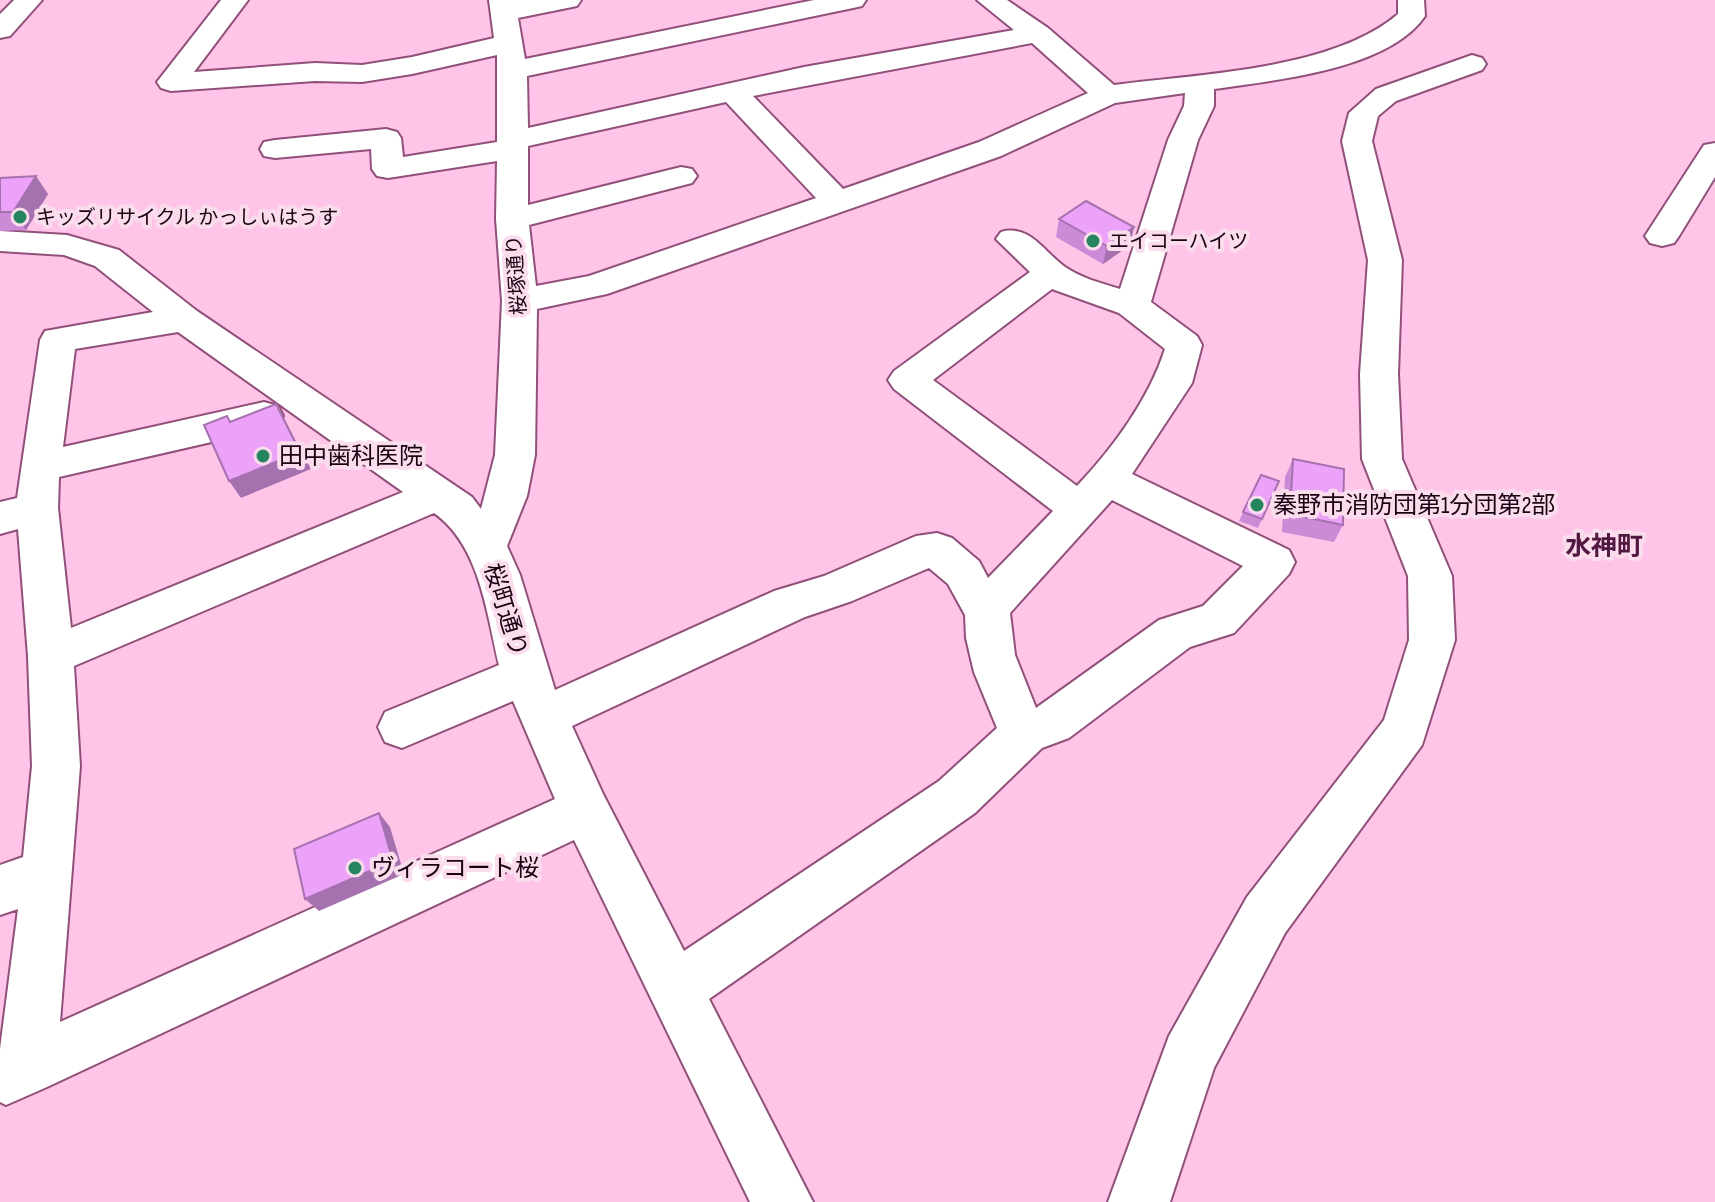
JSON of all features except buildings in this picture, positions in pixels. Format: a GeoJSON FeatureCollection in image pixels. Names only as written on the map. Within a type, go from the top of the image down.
{"type":"FeatureCollection","features":[{"type":"Feature","properties":{"kind":"street"},"geometry":{"type":"LineString","coordinates":[[0,30],[29,0]]}},
{"type":"Feature","properties":{"kind":"street"},"geometry":{"type":"LineString","coordinates":[[235,0],[171,82],[315,72],[336,75],[407,65],[508,31],[568,0]]}},
{"type":"Feature","properties":{"kind":"street"},"geometry":{"type":"LineString","coordinates":[[508,31],[757,15],[853,0]]}},
{"type":"Feature","properties":{"kind":"street"},"geometry":{"type":"LineString","coordinates":[[990,0],[1038,34],[1108,95]]}},
{"type":"Feature","properties":{"kind":"street"},"geometry":{"type":"LineString","coordinates":[[520,301],[595,286],[990,149],[1108,95],[1315,66],[1389,36],[1412,16],[1411,0]]}},
{"type":"Feature","properties":{"kind":"street"},"geometry":{"type":"LineString","coordinates":[[757,15],[803,74]]}},
{"type":"Feature","properties":{"kind":"street","name":"桜塚通り"},"geometry":{"type":"LineString","coordinates":[[486,546],[507,496],[515,455],[520,301],[512,219],[514,144],[508,31]]}},
{"type":"Feature","properties":{"kind":"street"},"geometry":{"type":"LineString","coordinates":[[275,149],[386,138],[388,169],[514,144],[803,74],[1038,34]]}},
{"type":"Feature","properties":{"kind":"street"},"geometry":{"type":"LineString","coordinates":[[1139,1202],[1189,1056],[1266,915],[1405,730],[1432,640],[1430,576],[1382,459],[1379,374],[1385,260],[1357,141],[1364,113],[1386,95],[1472,64]]}},
{"type":"Feature","properties":{"kind":"street"},"geometry":{"type":"LineString","coordinates":[[1132,305],[1183,140],[1199,106],[1200,83]]}},
{"type":"Feature","properties":{"kind":"street"},"geometry":{"type":"LineString","coordinates":[[732,91],[836,201]]}},
{"type":"Feature","properties":{"kind":"street"},"geometry":{"type":"LineString","coordinates":[[1662,236],[1715,152]]}},
{"type":"Feature","properties":{"kind":"street"},"geometry":{"type":"LineString","coordinates":[[512,219],[672,163],[701,202]]}},
{"type":"Feature","properties":{"kind":"street"},"geometry":{"type":"LineString","coordinates":[[1013,239],[1053,275],[1073,286],[1132,305],[1184,345],[1183,359],[1173,383],[1093,495],[988,607],[986,626],[1011,711],[1025,733]]}},
{"type":"Feature","properties":{"kind":"street","name":"桜町通り"},"geometry":{"type":"LineString","coordinates":[[0,241],[67,245],[107,258],[184,319],[457,508],[486,546],[498,575],[530,700],[782,1202]]}},
{"type":"Feature","properties":{"kind":"street"},"geometry":{"type":"LineString","coordinates":[[674,990],[957,797],[1025,733],[1052,723],[1175,633],[1218,620],[1274,562],[1093,495],[907,380],[1038,282],[1053,275]]}},
{"type":"Feature","properties":{"kind":"street"},"geometry":{"type":"LineString","coordinates":[[184,319],[58,340],[25,498],[51,656],[56,766],[24,882],[13,1073],[585,810]]}},
{"type":"Feature","properties":{"kind":"street"},"geometry":{"type":"LineString","coordinates":[[25,498],[306,406]]}},
{"type":"Feature","properties":{"kind":"street"},"geometry":{"type":"LineString","coordinates":[[51,656],[437,495]]}},
{"type":"Feature","properties":{"kind":"street"},"geometry":{"type":"LineString","coordinates":[[402,727],[530,700],[837,589],[916,553],[937,550],[964,573],[978,601],[988,607]]}},
{"type":"Feature","properties":{"kind":"place","name":"キッズリサイクル かっしぃはうす"},"geometry":{"type":"Point","coordinates":[20,217]}},
{"type":"Feature","properties":{"kind":"place","name":"エイコーハイツ"},"geometry":{"type":"Point","coordinates":[1093,241]}},
{"type":"Feature","properties":{"kind":"place","name":"田中歯科医院"},"geometry":{"type":"Point","coordinates":[263,456]}},
{"type":"Feature","properties":{"kind":"place","name":"秦野市消防団第1分団第2部"},"geometry":{"type":"Point","coordinates":[1257,505]}},
{"type":"Feature","properties":{"kind":"place","name":"ヴィラコート桜"},"geometry":{"type":"Point","coordinates":[355,868]}},
{"type":"Feature","properties":{"kind":"district","name":"水神町"},"geometry":{"type":"Point","coordinates":[1604,546]}}]}
